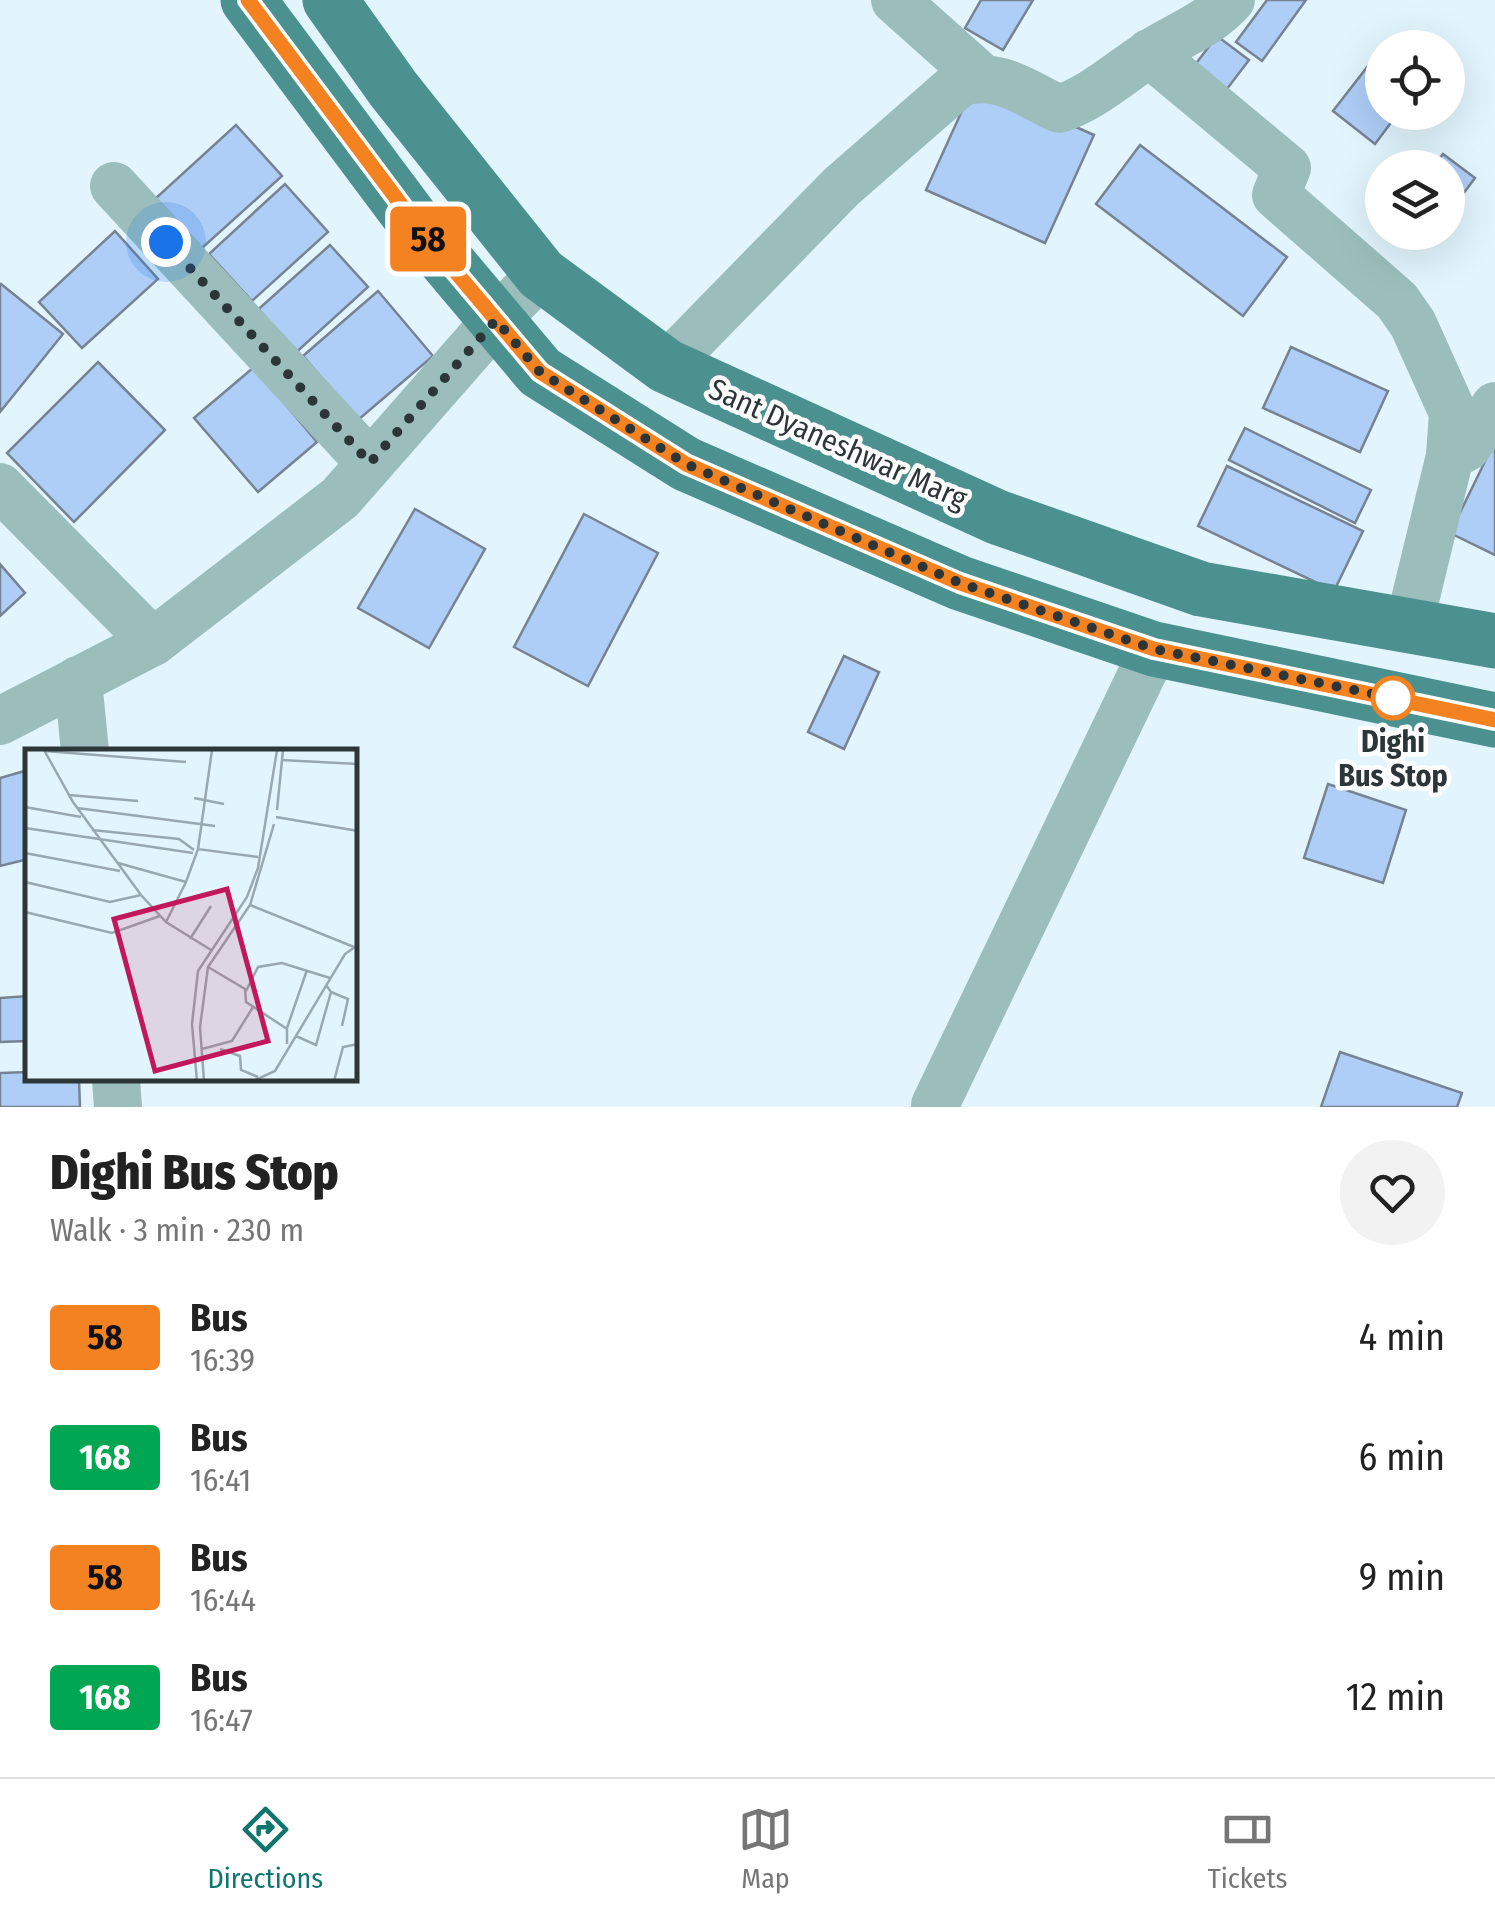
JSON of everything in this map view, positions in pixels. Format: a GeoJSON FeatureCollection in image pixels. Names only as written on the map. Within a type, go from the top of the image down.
{"type":"FeatureCollection","features":[{"type":"Feature","properties":{"kind":"main road"},"geometry":{"type":"LineString","coordinates":[[248,0],[417,226],[540,372],[686,464],[960,583],[1154,649],[1495,720]]}},
{"type":"Feature","properties":{"kind":"main road","name":"Sant Dyaneshwar Marg"},"geometry":{"type":"LineString","coordinates":[[330,0],[394,90],[541,274],[666,366],[997,516],[1182,583],[1495,641]]}},
{"type":"Feature","properties":{"kind":"street"},"geometry":{"type":"LineString","coordinates":[[895,0],[980,76],[1015,86],[1058,110],[1082,101],[1149,54],[1213,20],[1232,0]]}},
{"type":"Feature","properties":{"kind":"street"},"geometry":{"type":"LineString","coordinates":[[1149,54],[1286,168],[1276,195],[1397,301],[1413,324],[1453,414],[1450,456],[1409,625]]}},
{"type":"Feature","properties":{"kind":"street"},"geometry":{"type":"LineString","coordinates":[[666,366],[842,187],[960,83],[980,76]]}},
{"type":"Feature","properties":{"kind":"street"},"geometry":{"type":"LineString","coordinates":[[114,186],[370,463]]}},
{"type":"Feature","properties":{"kind":"street"},"geometry":{"type":"LineString","coordinates":[[0,722],[153,642],[340,498],[541,274]]}},
{"type":"Feature","properties":{"kind":"street"},"geometry":{"type":"LineString","coordinates":[[1450,456],[1467,447],[1495,406]]}},
{"type":"Feature","properties":{"kind":"street"},"geometry":{"type":"LineString","coordinates":[[0,487],[153,642]]}},
{"type":"Feature","properties":{"kind":"street"},"geometry":{"type":"LineString","coordinates":[[936,1105],[1154,649]]}},
{"type":"Feature","properties":{"kind":"street"},"geometry":{"type":"LineString","coordinates":[[78,680],[85,749]]}},
{"type":"Feature","properties":{"kind":"street"},"geometry":{"type":"LineString","coordinates":[[116,1082],[118,1107]]}},
{"type":"Feature","properties":{"kind":"building"},"geometry":{"type":"Polygon","coordinates":[[[981,0],[1033,0],[1003,50],[965,28],[981,0]]]}},
{"type":"Feature","properties":{"kind":"building"},"geometry":{"type":"Polygon","coordinates":[[[1267,0],[1306,0],[1262,61],[1236,42],[1267,0]]]}},
{"type":"Feature","properties":{"kind":"building"},"geometry":{"type":"Polygon","coordinates":[[[1217,36],[1249,60],[1220,98],[1188,74],[1217,36]]]}},
{"type":"Feature","properties":{"kind":"building"},"geometry":{"type":"Polygon","coordinates":[[[1365,70],[1365,130],[1386,130],[1375,144],[1333,111],[1365,70]]]}},
{"type":"Feature","properties":{"kind":"building"},"geometry":{"type":"Polygon","coordinates":[[[975,82],[1094,135],[1045,243],[926,190],[975,82]]]}},
{"type":"Feature","properties":{"kind":"building"},"geometry":{"type":"Polygon","coordinates":[[[236,125],[282,176],[202,248],[156,198],[236,125]]]}},
{"type":"Feature","properties":{"kind":"building"},"geometry":{"type":"Polygon","coordinates":[[[1140,145],[1287,257],[1243,316],[1096,204],[1140,145]]]}},
{"type":"Feature","properties":{"kind":"building"},"geometry":{"type":"Polygon","coordinates":[[[1465,170],[1475,178],[1465,191],[1465,170]]]}},
{"type":"Feature","properties":{"kind":"building"},"geometry":{"type":"Polygon","coordinates":[[[285,184],[328,232],[252,301],[209,254],[285,184]]]}},
{"type":"Feature","properties":{"kind":"building"},"geometry":{"type":"Polygon","coordinates":[[[115,231],[158,279],[82,348],[39,302],[115,231]]]}},
{"type":"Feature","properties":{"kind":"building"},"geometry":{"type":"Polygon","coordinates":[[[330,245],[368,287],[291,357],[252,315],[330,245]]]}},
{"type":"Feature","properties":{"kind":"building"},"geometry":{"type":"Polygon","coordinates":[[[0,285],[63,334],[0,412],[0,285]]]}},
{"type":"Feature","properties":{"kind":"building"},"geometry":{"type":"Polygon","coordinates":[[[378,291],[433,356],[358,420],[303,356],[378,291]]]}},
{"type":"Feature","properties":{"kind":"building"},"geometry":{"type":"Polygon","coordinates":[[[1291,347],[1388,391],[1360,452],[1263,408],[1291,347]]]}},
{"type":"Feature","properties":{"kind":"building"},"geometry":{"type":"Polygon","coordinates":[[[98,362],[165,430],[74,522],[7,453],[98,362]]]}},
{"type":"Feature","properties":{"kind":"building"},"geometry":{"type":"Polygon","coordinates":[[[254,367],[317,442],[258,492],[194,418],[254,367]]]}},
{"type":"Feature","properties":{"kind":"building"},"geometry":{"type":"Polygon","coordinates":[[[1245,428],[1371,490],[1355,523],[1229,460],[1245,428]]]}},
{"type":"Feature","properties":{"kind":"building"},"geometry":{"type":"Polygon","coordinates":[[[1495,441],[1495,555],[1450,533],[1495,441]]]}},
{"type":"Feature","properties":{"kind":"building"},"geometry":{"type":"Polygon","coordinates":[[[1227,466],[1363,531],[1334,591],[1198,526],[1227,466]]]}},
{"type":"Feature","properties":{"kind":"building"},"geometry":{"type":"Polygon","coordinates":[[[415,509],[485,549],[429,648],[358,608],[415,509]]]}},
{"type":"Feature","properties":{"kind":"building"},"geometry":{"type":"Polygon","coordinates":[[[584,514],[658,553],[588,686],[514,647],[584,514]]]}},
{"type":"Feature","properties":{"kind":"building"},"geometry":{"type":"Polygon","coordinates":[[[0,564],[25,593],[0,616],[0,564]]]}},
{"type":"Feature","properties":{"kind":"building"},"geometry":{"type":"Polygon","coordinates":[[[844,656],[879,672],[844,749],[808,732],[844,656]]]}},
{"type":"Feature","properties":{"kind":"building"},"geometry":{"type":"Polygon","coordinates":[[[25,771],[25,860],[0,866],[0,778],[25,771]]]}},
{"type":"Feature","properties":{"kind":"building"},"geometry":{"type":"Polygon","coordinates":[[[1328,784],[1406,810],[1383,883],[1304,858],[1328,784]]]}},
{"type":"Feature","properties":{"kind":"building"},"geometry":{"type":"Polygon","coordinates":[[[25,996],[25,1041],[0,1042],[0,998],[25,996]]]}},
{"type":"Feature","properties":{"kind":"building"},"geometry":{"type":"Polygon","coordinates":[[[1340,1052],[1462,1093],[1457,1107],[1321,1107],[1340,1052]]]}},
{"type":"Feature","properties":{"kind":"building"},"geometry":{"type":"Polygon","coordinates":[[[25,1072],[25,1082],[79,1082],[80,1107],[0,1107],[0,1073],[25,1072]]]}},
{"type":"Feature","properties":{"kind":"bus line","name":"58"},"geometry":{"type":"LineString","coordinates":[[248,0],[417,226],[540,372],[686,464],[960,583],[1154,649],[1495,720]]}},
{"type":"Feature","properties":{"kind":"place","name":"Dighi Bus Stop"},"geometry":{"type":"Point","coordinates":[1393,698]}},
{"type":"Feature","properties":{"kind":"route"},"geometry":{"type":"LineString","coordinates":[[166,242],[370,463],[496,320],[540,372],[686,464],[960,583],[1154,649],[1393,698]]}}]}
